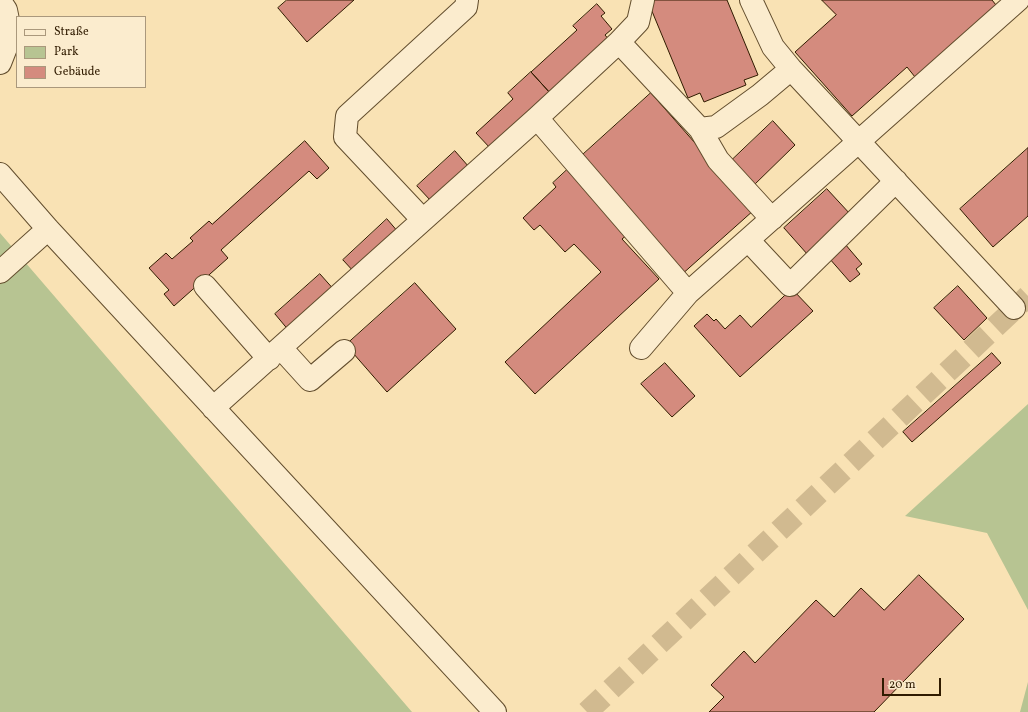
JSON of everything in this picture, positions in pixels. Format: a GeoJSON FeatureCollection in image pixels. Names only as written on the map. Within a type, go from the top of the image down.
{"type":"FeatureCollection","features":[{"type":"Feature","properties":{"kind":"lane"},"geometry":{"type":"LineString","coordinates":[[423,220],[345,137],[348,116],[466,7],[466,0]]}},
{"type":"Feature","properties":{"kind":"lane"},"geometry":{"type":"LineString","coordinates":[[213,408],[537,118],[619,42],[638,22],[643,0]]}},
{"type":"Feature","properties":{"kind":"lane"},"geometry":{"type":"LineString","coordinates":[[751,0],[773,47],[791,69],[1014,308]]}},
{"type":"Feature","properties":{"kind":"lane"},"geometry":{"type":"LineString","coordinates":[[641,348],[688,294],[1018,0]]}},
{"type":"Feature","properties":{"kind":"lane"},"geometry":{"type":"LineString","coordinates":[[0,1],[6,10],[11,35],[0,63]]}},
{"type":"Feature","properties":{"kind":"lane"},"geometry":{"type":"LineString","coordinates":[[619,42],[700,129],[718,160],[772,219]]}},
{"type":"Feature","properties":{"kind":"lane"},"geometry":{"type":"LineString","coordinates":[[700,129],[716,126],[760,95],[791,69]]}},
{"type":"Feature","properties":{"kind":"lane"},"geometry":{"type":"LineString","coordinates":[[537,118],[688,294]]}},
{"type":"Feature","properties":{"kind":"lane"},"geometry":{"type":"LineString","coordinates":[[0,174],[48,229],[494,712]]}},
{"type":"Feature","properties":{"kind":"lane"},"geometry":{"type":"LineString","coordinates":[[748,240],[790,285],[896,181]]}},
{"type":"Feature","properties":{"kind":"lane"},"geometry":{"type":"LineString","coordinates":[[0,272],[48,229]]}},
{"type":"Feature","properties":{"kind":"lane"},"geometry":{"type":"LineString","coordinates":[[205,286],[275,353],[310,380],[344,351]]}},
{"type":"Feature","properties":{"kind":"green space"},"geometry":{"type":"Polygon","coordinates":[[[0,233],[412,712],[0,712],[0,233]]]}},
{"type":"Feature","properties":{"kind":"green space"},"geometry":{"type":"Polygon","coordinates":[[[1028,404],[1028,610],[987,533],[905,516],[1028,404]]]}},
{"type":"Feature","properties":{"kind":"green space"},"geometry":{"type":"Polygon","coordinates":[[[1028,682],[1028,712],[1020,712],[1028,682]]]}},
{"type":"Feature","properties":{"kind":"building"},"geometry":{"type":"Polygon","coordinates":[[[287,0],[354,0],[307,42],[278,8],[287,0]]]}},
{"type":"Feature","properties":{"kind":"building"},"geometry":{"type":"Polygon","coordinates":[[[652,0],[727,0],[758,75],[744,80],[746,85],[704,102],[700,93],[688,98],[649,4],[652,0]]]}},
{"type":"Feature","properties":{"kind":"building"},"geometry":{"type":"Polygon","coordinates":[[[822,0],[992,0],[996,5],[915,77],[907,67],[852,116],[795,52],[836,15],[822,0]]]}},
{"type":"Feature","properties":{"kind":"building"},"geometry":{"type":"Polygon","coordinates":[[[597,4],[605,13],[601,16],[612,29],[605,35],[610,41],[551,94],[531,72],[577,30],[573,26],[597,4]]]}},
{"type":"Feature","properties":{"kind":"building"},"geometry":{"type":"Polygon","coordinates":[[[531,72],[551,94],[491,149],[476,133],[513,99],[508,93],[531,72]]]}},
{"type":"Feature","properties":{"kind":"building"},"geometry":{"type":"Polygon","coordinates":[[[651,93],[754,210],[680,276],[577,160],[651,93]]]}},
{"type":"Feature","properties":{"kind":"building"},"geometry":{"type":"Polygon","coordinates":[[[773,121],[795,145],[753,186],[730,162],[773,121]]]}},
{"type":"Feature","properties":{"kind":"building"},"geometry":{"type":"Polygon","coordinates":[[[305,141],[329,168],[317,179],[309,171],[221,250],[228,258],[174,306],[164,294],[169,290],[149,268],[166,253],[172,259],[193,241],[190,238],[209,221],[212,224],[305,141]]]}},
{"type":"Feature","properties":{"kind":"building"},"geometry":{"type":"Polygon","coordinates":[[[1028,148],[1028,216],[993,247],[960,209],[1028,148]]]}},
{"type":"Feature","properties":{"kind":"building"},"geometry":{"type":"Polygon","coordinates":[[[455,151],[469,167],[431,201],[417,186],[455,151]]]}},
{"type":"Feature","properties":{"kind":"building"},"geometry":{"type":"Polygon","coordinates":[[[567,170],[627,235],[622,239],[659,279],[535,394],[505,362],[601,272],[574,244],[565,252],[540,225],[534,230],[523,218],[556,187],[553,183],[567,170]]]}},
{"type":"Feature","properties":{"kind":"building"},"geometry":{"type":"Polygon","coordinates":[[[827,189],[851,215],[808,255],[784,228],[827,189]]]}},
{"type":"Feature","properties":{"kind":"building"},"geometry":{"type":"Polygon","coordinates":[[[387,219],[399,233],[355,273],[343,260],[387,219]]]}},
{"type":"Feature","properties":{"kind":"building"},"geometry":{"type":"Polygon","coordinates":[[[845,244],[862,264],[856,269],[860,274],[850,282],[829,258],[845,244]]]}},
{"type":"Feature","properties":{"kind":"building"},"geometry":{"type":"Polygon","coordinates":[[[320,274],[336,292],[290,332],[275,314],[320,274]]]}},
{"type":"Feature","properties":{"kind":"building"},"geometry":{"type":"Polygon","coordinates":[[[415,283],[456,329],[387,392],[346,345],[415,283]]]}},
{"type":"Feature","properties":{"kind":"building"},"geometry":{"type":"Polygon","coordinates":[[[958,286],[987,318],[964,340],[934,308],[958,286]]]}},
{"type":"Feature","properties":{"kind":"building"},"geometry":{"type":"Polygon","coordinates":[[[792,289],[813,311],[740,377],[694,326],[707,314],[714,321],[716,319],[725,329],[740,315],[751,327],[792,289]]]}},
{"type":"Feature","properties":{"kind":"building"},"geometry":{"type":"Polygon","coordinates":[[[992,353],[1001,363],[912,442],[903,432],[992,353]]]}},
{"type":"Feature","properties":{"kind":"building"},"geometry":{"type":"Polygon","coordinates":[[[665,363],[695,396],[672,417],[641,384],[665,363]]]}},
{"type":"Feature","properties":{"kind":"building"},"geometry":{"type":"Polygon","coordinates":[[[919,575],[964,619],[874,712],[709,712],[724,697],[711,685],[744,651],[755,663],[816,600],[834,617],[861,588],[884,610],[919,575]]]}},
{"type":"Feature","properties":{"kind":"tunnel"},"geometry":{"type":"LineString","coordinates":[[587,712],[1028,296]]}}]}
